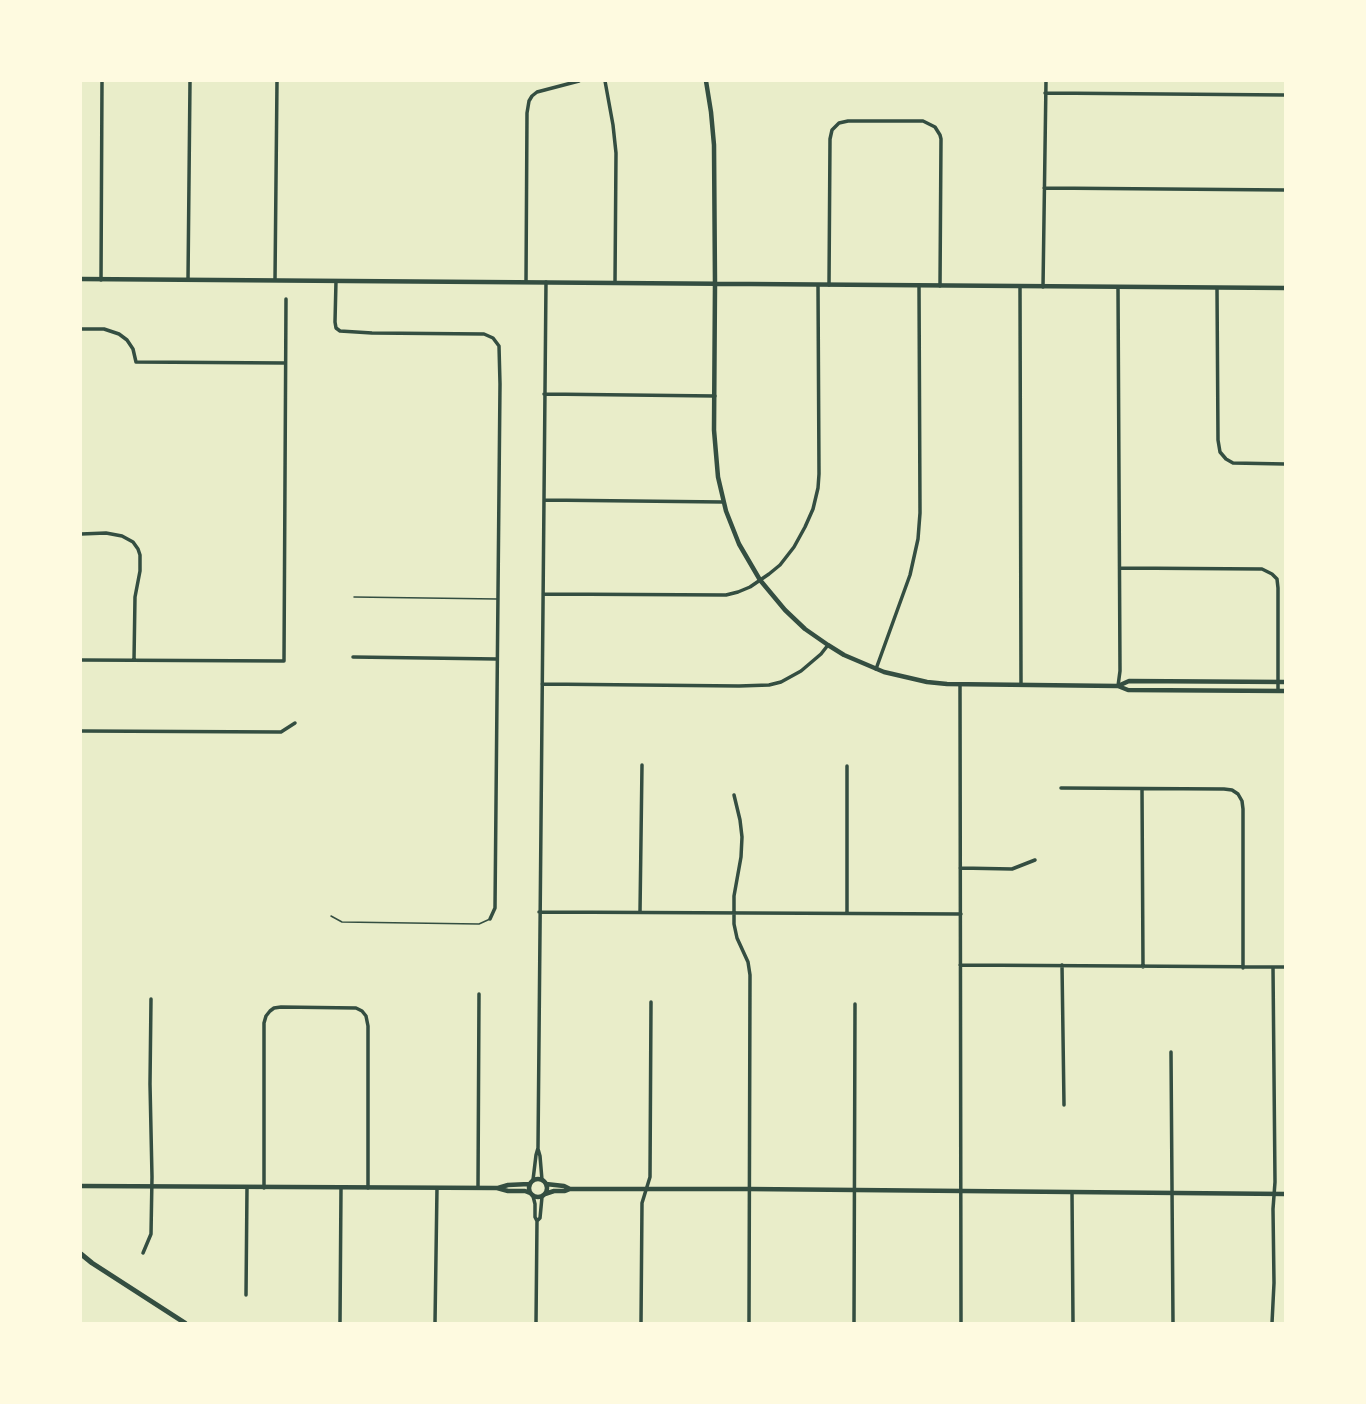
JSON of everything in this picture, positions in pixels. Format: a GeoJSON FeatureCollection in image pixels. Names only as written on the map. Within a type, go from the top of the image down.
{"type":"FeatureCollection","features":[{"type":"Feature","properties":{"kind":"main road"},"geometry":{"type":"LineString","coordinates":[[81,1254],[92,1263],[185,1323]]}},
{"type":"Feature","properties":{"kind":"street"},"geometry":{"type":"LineString","coordinates":[[101,280],[102,81]]}},
{"type":"Feature","properties":{"kind":"street"},"geometry":{"type":"LineString","coordinates":[[188,280],[190,81]]}},
{"type":"Feature","properties":{"kind":"street"},"geometry":{"type":"LineString","coordinates":[[275,280],[277,81]]}},
{"type":"Feature","properties":{"kind":"street"},"geometry":{"type":"LineString","coordinates":[[526,282],[528,104],[530,98],[537,92],[579,81]]}},
{"type":"Feature","properties":{"kind":"street"},"geometry":{"type":"LineString","coordinates":[[605,81],[616,149],[615,283]]}},
{"type":"Feature","properties":{"kind":"street"},"geometry":{"type":"LineString","coordinates":[[706,81],[714,145],[715,454],[718,478],[723,502],[730,524],[739,544],[760,580],[791,616],[828,645],[844,655],[896,676],[917,680],[947,684],[1118,686],[1128,690],[1285,691]]}},
{"type":"Feature","properties":{"kind":"street"},"geometry":{"type":"LineString","coordinates":[[1043,287],[1046,81]]}},
{"type":"Feature","properties":{"kind":"street"},"geometry":{"type":"LineString","coordinates":[[1046,93],[1285,95]]}},
{"type":"Feature","properties":{"kind":"street"},"geometry":{"type":"LineString","coordinates":[[829,285],[830,139],[832,130],[839,123],[848,121],[916,121],[928,122],[936,127],[941,140],[940,286]]}},
{"type":"Feature","properties":{"kind":"street"},"geometry":{"type":"LineString","coordinates":[[1044,188],[1285,190]]}},
{"type":"Feature","properties":{"kind":"street"},"geometry":{"type":"LineString","coordinates":[[81,279],[1285,288]]}},
{"type":"Feature","properties":{"kind":"street"},"geometry":{"type":"LineString","coordinates":[[336,281],[335,322],[338,330],[346,332],[484,334],[493,338],[498,343],[500,352],[494,908],[490,919]]}},
{"type":"Feature","properties":{"kind":"street"},"geometry":{"type":"LineString","coordinates":[[536,1323],[538,1221],[540,1218],[544,1195],[547,1189],[544,1182],[538,1148],[546,282]]}},
{"type":"Feature","properties":{"kind":"street"},"geometry":{"type":"LineString","coordinates":[[543,594],[726,595],[744,590],[780,565],[794,547],[808,522],[816,496],[819,474],[818,285]]}},
{"type":"Feature","properties":{"kind":"street"},"geometry":{"type":"LineString","coordinates":[[876,669],[910,576],[918,538],[920,513],[919,286]]}},
{"type":"Feature","properties":{"kind":"street"},"geometry":{"type":"LineString","coordinates":[[1020,286],[1021,685]]}},
{"type":"Feature","properties":{"kind":"street"},"geometry":{"type":"LineString","coordinates":[[1118,287],[1120,568],[1120,671],[1118,686]]}},
{"type":"Feature","properties":{"kind":"street"},"geometry":{"type":"LineString","coordinates":[[1217,288],[1218,440],[1220,452],[1226,460],[1233,463],[1285,464]]}},
{"type":"Feature","properties":{"kind":"street"},"geometry":{"type":"LineString","coordinates":[[81,660],[284,661],[286,299]]}},
{"type":"Feature","properties":{"kind":"street"},"geometry":{"type":"LineString","coordinates":[[81,329],[104,329],[119,334],[127,340],[133,349],[136,362],[285,363]]}},
{"type":"Feature","properties":{"kind":"street"},"geometry":{"type":"LineString","coordinates":[[544,394],[715,396]]}},
{"type":"Feature","properties":{"kind":"street"},"geometry":{"type":"LineString","coordinates":[[544,500],[723,502]]}},
{"type":"Feature","properties":{"kind":"street"},"geometry":{"type":"LineString","coordinates":[[81,534],[106,533],[122,536],[133,542],[138,549],[140,571],[135,597],[134,660]]}},
{"type":"Feature","properties":{"kind":"street"},"geometry":{"type":"LineString","coordinates":[[1120,568],[1262,569],[1272,574],[1277,579],[1278,588],[1278,691]]}},
{"type":"Feature","properties":{"kind":"street"},"geometry":{"type":"LineString","coordinates":[[542,684],[769,685],[781,682],[801,672],[828,645]]}},
{"type":"Feature","properties":{"kind":"street"},"geometry":{"type":"LineString","coordinates":[[353,658],[497,659]]}},
{"type":"Feature","properties":{"kind":"street"},"geometry":{"type":"LineString","coordinates":[[1118,686],[1129,681],[1285,682]]}},
{"type":"Feature","properties":{"kind":"street"},"geometry":{"type":"LineString","coordinates":[[960,684],[961,1323]]}},
{"type":"Feature","properties":{"kind":"street"},"geometry":{"type":"LineString","coordinates":[[81,731],[281,732],[295,723]]}},
{"type":"Feature","properties":{"kind":"street"},"geometry":{"type":"LineString","coordinates":[[640,912],[642,765]]}},
{"type":"Feature","properties":{"kind":"street"},"geometry":{"type":"LineString","coordinates":[[847,766],[847,914]]}},
{"type":"Feature","properties":{"kind":"street"},"geometry":{"type":"LineString","coordinates":[[1061,788],[1224,789],[1232,790],[1238,794],[1242,801],[1243,968]]}},
{"type":"Feature","properties":{"kind":"street"},"geometry":{"type":"LineString","coordinates":[[1142,789],[1143,967]]}},
{"type":"Feature","properties":{"kind":"street"},"geometry":{"type":"LineString","coordinates":[[734,795],[740,820],[742,837],[740,866],[735,889],[735,931],[739,945],[748,962],[750,975],[749,1323]]}},
{"type":"Feature","properties":{"kind":"street"},"geometry":{"type":"LineString","coordinates":[[960,868],[1012,869],[1035,860]]}},
{"type":"Feature","properties":{"kind":"street"},"geometry":{"type":"LineString","coordinates":[[539,912],[961,914]]}},
{"type":"Feature","properties":{"kind":"street"},"geometry":{"type":"LineString","coordinates":[[960,965],[1285,968]]}},
{"type":"Feature","properties":{"kind":"street"},"geometry":{"type":"LineString","coordinates":[[1062,965],[1064,1105]]}},
{"type":"Feature","properties":{"kind":"street"},"geometry":{"type":"LineString","coordinates":[[1272,1323],[1274,1283],[1273,967]]}},
{"type":"Feature","properties":{"kind":"street"},"geometry":{"type":"LineString","coordinates":[[478,1188],[480,994]]}},
{"type":"Feature","properties":{"kind":"street"},"geometry":{"type":"LineString","coordinates":[[143,1253],[151,1234],[151,999]]}},
{"type":"Feature","properties":{"kind":"street"},"geometry":{"type":"LineString","coordinates":[[641,1323],[642,1203],[650,1177],[651,1002]]}},
{"type":"Feature","properties":{"kind":"street"},"geometry":{"type":"LineString","coordinates":[[854,1323],[855,1004]]}},
{"type":"Feature","properties":{"kind":"street"},"geometry":{"type":"LineString","coordinates":[[264,1188],[264,1023],[266,1016],[270,1011],[281,1007],[353,1008],[359,1009],[367,1018],[368,1188]]}},
{"type":"Feature","properties":{"kind":"street"},"geometry":{"type":"LineString","coordinates":[[1171,1052],[1173,1323]]}},
{"type":"Feature","properties":{"kind":"street"},"geometry":{"type":"LineString","coordinates":[[538,1148],[531,1182],[528,1189],[535,1204],[535,1217],[538,1221]]}},
{"type":"Feature","properties":{"kind":"street"},"geometry":{"type":"LineString","coordinates":[[81,1186],[247,1188],[497,1188],[531,1182],[538,1179],[570,1189]]}},
{"type":"Feature","properties":{"kind":"street"},"geometry":{"type":"LineString","coordinates":[[246,1295],[247,1188]]}},
{"type":"Feature","properties":{"kind":"street"},"geometry":{"type":"LineString","coordinates":[[340,1323],[341,1188]]}},
{"type":"Feature","properties":{"kind":"street"},"geometry":{"type":"LineString","coordinates":[[435,1323],[437,1188]]}},
{"type":"Feature","properties":{"kind":"street"},"geometry":{"type":"LineString","coordinates":[[497,1188],[508,1191],[525,1191],[537,1198],[554,1191],[565,1191],[570,1189],[749,1189],[1285,1194]]}},
{"type":"Feature","properties":{"kind":"street"},"geometry":{"type":"LineString","coordinates":[[1072,1192],[1073,1323]]}},
{"type":"Feature","properties":{"kind":"lane"},"geometry":{"type":"LineString","coordinates":[[354,597],[498,599]]}},
{"type":"Feature","properties":{"kind":"lane"},"geometry":{"type":"LineString","coordinates":[[331,916],[342,922],[480,924],[490,919]]}}]}
